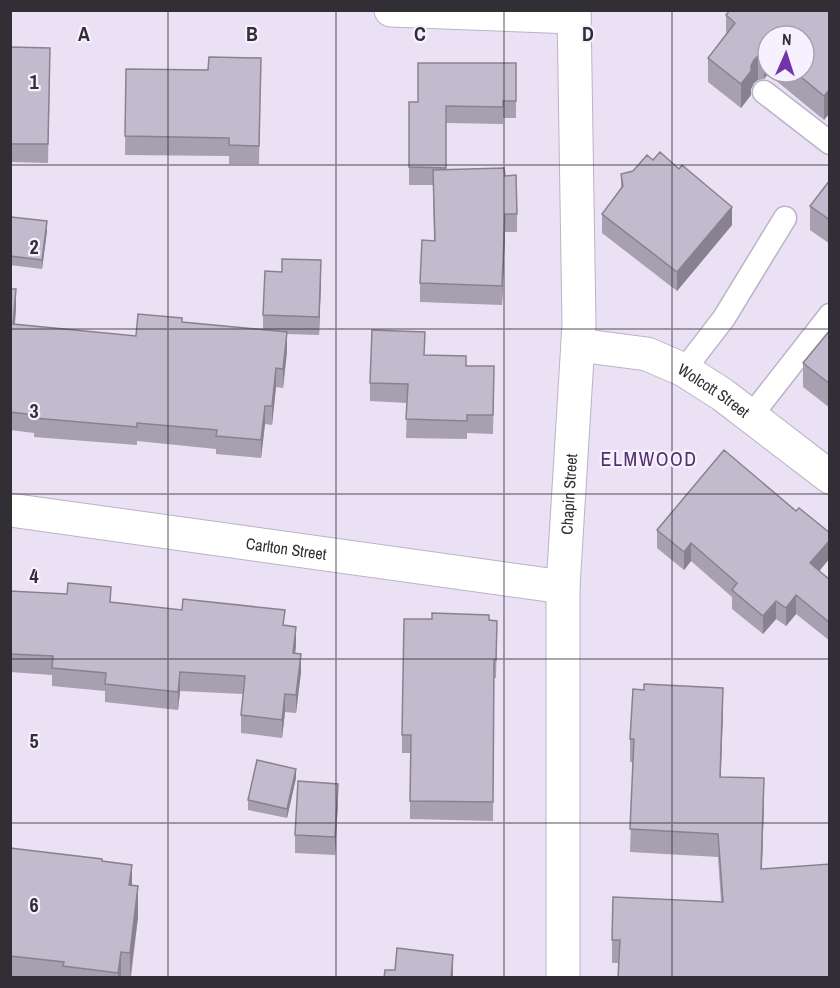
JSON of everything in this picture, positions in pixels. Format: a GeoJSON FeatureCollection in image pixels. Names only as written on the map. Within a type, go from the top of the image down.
{"type":"FeatureCollection","features":[{"type":"Feature","properties":{"kind":"street"},"geometry":{"type":"LineString","coordinates":[[391,10],[574,14]]}},
{"type":"Feature","properties":{"kind":"street","name":"Chapin Street"},"geometry":{"type":"LineString","coordinates":[[562,978],[563,587],[579,324],[574,14]]}},
{"type":"Feature","properties":{"kind":"street","name":"Wolcott Street"},"geometry":{"type":"LineString","coordinates":[[578,345],[647,354],[684,370],[723,395],[830,477]]}},
{"type":"Feature","properties":{"kind":"street","name":"Carlton Street"},"geometry":{"type":"LineString","coordinates":[[10,510],[563,587]]}},
{"type":"Feature","properties":{"kind":"lane"},"geometry":{"type":"LineString","coordinates":[[764,92],[830,144]]}},
{"type":"Feature","properties":{"kind":"lane"},"geometry":{"type":"LineString","coordinates":[[684,370],[723,318],[785,218]]}},
{"type":"Feature","properties":{"kind":"lane"},"geometry":{"type":"LineString","coordinates":[[751,416],[830,315]]}},
{"type":"Feature","properties":{"kind":"building"},"geometry":{"type":"Polygon","coordinates":[[[730,10],[830,10],[830,89],[824,96],[810,84],[816,84],[816,24],[756,24],[756,58],[751,71],[741,84],[708,58],[735,23],[726,15],[730,10]]]}},
{"type":"Feature","properties":{"kind":"building"},"geometry":{"type":"Polygon","coordinates":[[[10,47],[50,48],[48,144],[10,144],[10,47]]]}},
{"type":"Feature","properties":{"kind":"building"},"geometry":{"type":"Polygon","coordinates":[[[209,57],[261,58],[259,146],[229,145],[229,138],[125,136],[126,69],[208,70],[209,57]]]}},
{"type":"Feature","properties":{"kind":"building"},"geometry":{"type":"Polygon","coordinates":[[[418,63],[516,63],[516,101],[503,101],[503,107],[446,106],[446,168],[409,167],[409,102],[418,102],[418,63]]]}},
{"type":"Feature","properties":{"kind":"building"},"geometry":{"type":"Polygon","coordinates":[[[660,152],[679,169],[682,165],[732,207],[677,272],[602,214],[623,186],[621,174],[633,171],[647,155],[653,160],[660,152]]]}},
{"type":"Feature","properties":{"kind":"building"},"geometry":{"type":"Polygon","coordinates":[[[504,168],[505,176],[516,175],[517,214],[505,214],[502,286],[420,283],[422,240],[435,241],[433,170],[504,168]]]}},
{"type":"Feature","properties":{"kind":"building"},"geometry":{"type":"Polygon","coordinates":[[[830,180],[830,220],[810,206],[830,180]]]}},
{"type":"Feature","properties":{"kind":"building"},"geometry":{"type":"Polygon","coordinates":[[[11,217],[47,221],[42,260],[10,256],[11,217]]]}},
{"type":"Feature","properties":{"kind":"building"},"geometry":{"type":"Polygon","coordinates":[[[282,259],[321,260],[319,317],[263,315],[265,271],[282,272],[282,259]]]}},
{"type":"Feature","properties":{"kind":"building"},"geometry":{"type":"Polygon","coordinates":[[[10,289],[16,289],[13,324],[136,336],[138,314],[182,318],[182,322],[287,332],[283,369],[276,368],[272,406],[265,406],[261,440],[216,436],[217,430],[137,423],[137,427],[34,418],[34,415],[10,412],[10,289]]]}},
{"type":"Feature","properties":{"kind":"building"},"geometry":{"type":"Polygon","coordinates":[[[372,330],[425,332],[424,355],[466,356],[466,366],[494,366],[493,415],[467,415],[467,421],[406,419],[408,384],[370,383],[372,330]]]}},
{"type":"Feature","properties":{"kind":"building"},"geometry":{"type":"Polygon","coordinates":[[[830,330],[830,384],[803,363],[830,330]]]}},
{"type":"Feature","properties":{"kind":"building"},"geometry":{"type":"Polygon","coordinates":[[[724,450],[796,511],[799,508],[830,533],[830,540],[810,563],[830,580],[830,623],[796,595],[786,608],[776,601],[763,616],[732,590],[737,583],[691,543],[684,552],[657,530],[724,450]]]}},
{"type":"Feature","properties":{"kind":"building"},"geometry":{"type":"Polygon","coordinates":[[[68,583],[111,587],[110,602],[182,610],[183,599],[285,610],[283,625],[296,627],[293,653],[301,654],[296,695],[285,694],[282,720],[241,715],[245,676],[180,672],[178,692],[105,684],[106,673],[52,668],[53,656],[10,654],[10,591],[67,594],[68,583]]]}},
{"type":"Feature","properties":{"kind":"building"},"geometry":{"type":"Polygon","coordinates":[[[432,613],[489,615],[489,620],[497,621],[496,660],[494,660],[493,802],[410,801],[411,735],[402,735],[404,619],[432,619],[432,613]]]}},
{"type":"Feature","properties":{"kind":"building"},"geometry":{"type":"Polygon","coordinates":[[[644,684],[723,688],[720,777],[764,778],[761,869],[830,864],[830,978],[618,978],[620,940],[612,940],[613,897],[723,902],[718,834],[630,829],[634,739],[630,739],[633,689],[644,690],[644,684]]]}},
{"type":"Feature","properties":{"kind":"building"},"geometry":{"type":"Polygon","coordinates":[[[257,760],[296,769],[287,809],[248,800],[257,760]]]}},
{"type":"Feature","properties":{"kind":"building"},"geometry":{"type":"Polygon","coordinates":[[[298,781],[338,784],[335,837],[295,835],[298,781]]]}},
{"type":"Feature","properties":{"kind":"building"},"geometry":{"type":"Polygon","coordinates":[[[10,848],[102,859],[102,861],[132,865],[129,885],[138,886],[130,953],[121,952],[118,973],[63,966],[64,962],[10,956],[10,848]]]}},
{"type":"Feature","properties":{"kind":"building"},"geometry":{"type":"Polygon","coordinates":[[[397,948],[453,955],[451,978],[384,978],[385,970],[395,970],[397,948]]]}},
{"type":"Feature","properties":{"kind":"district","name":"ELMWOOD"},"geometry":{"type":"Point","coordinates":[649,458]}}]}
